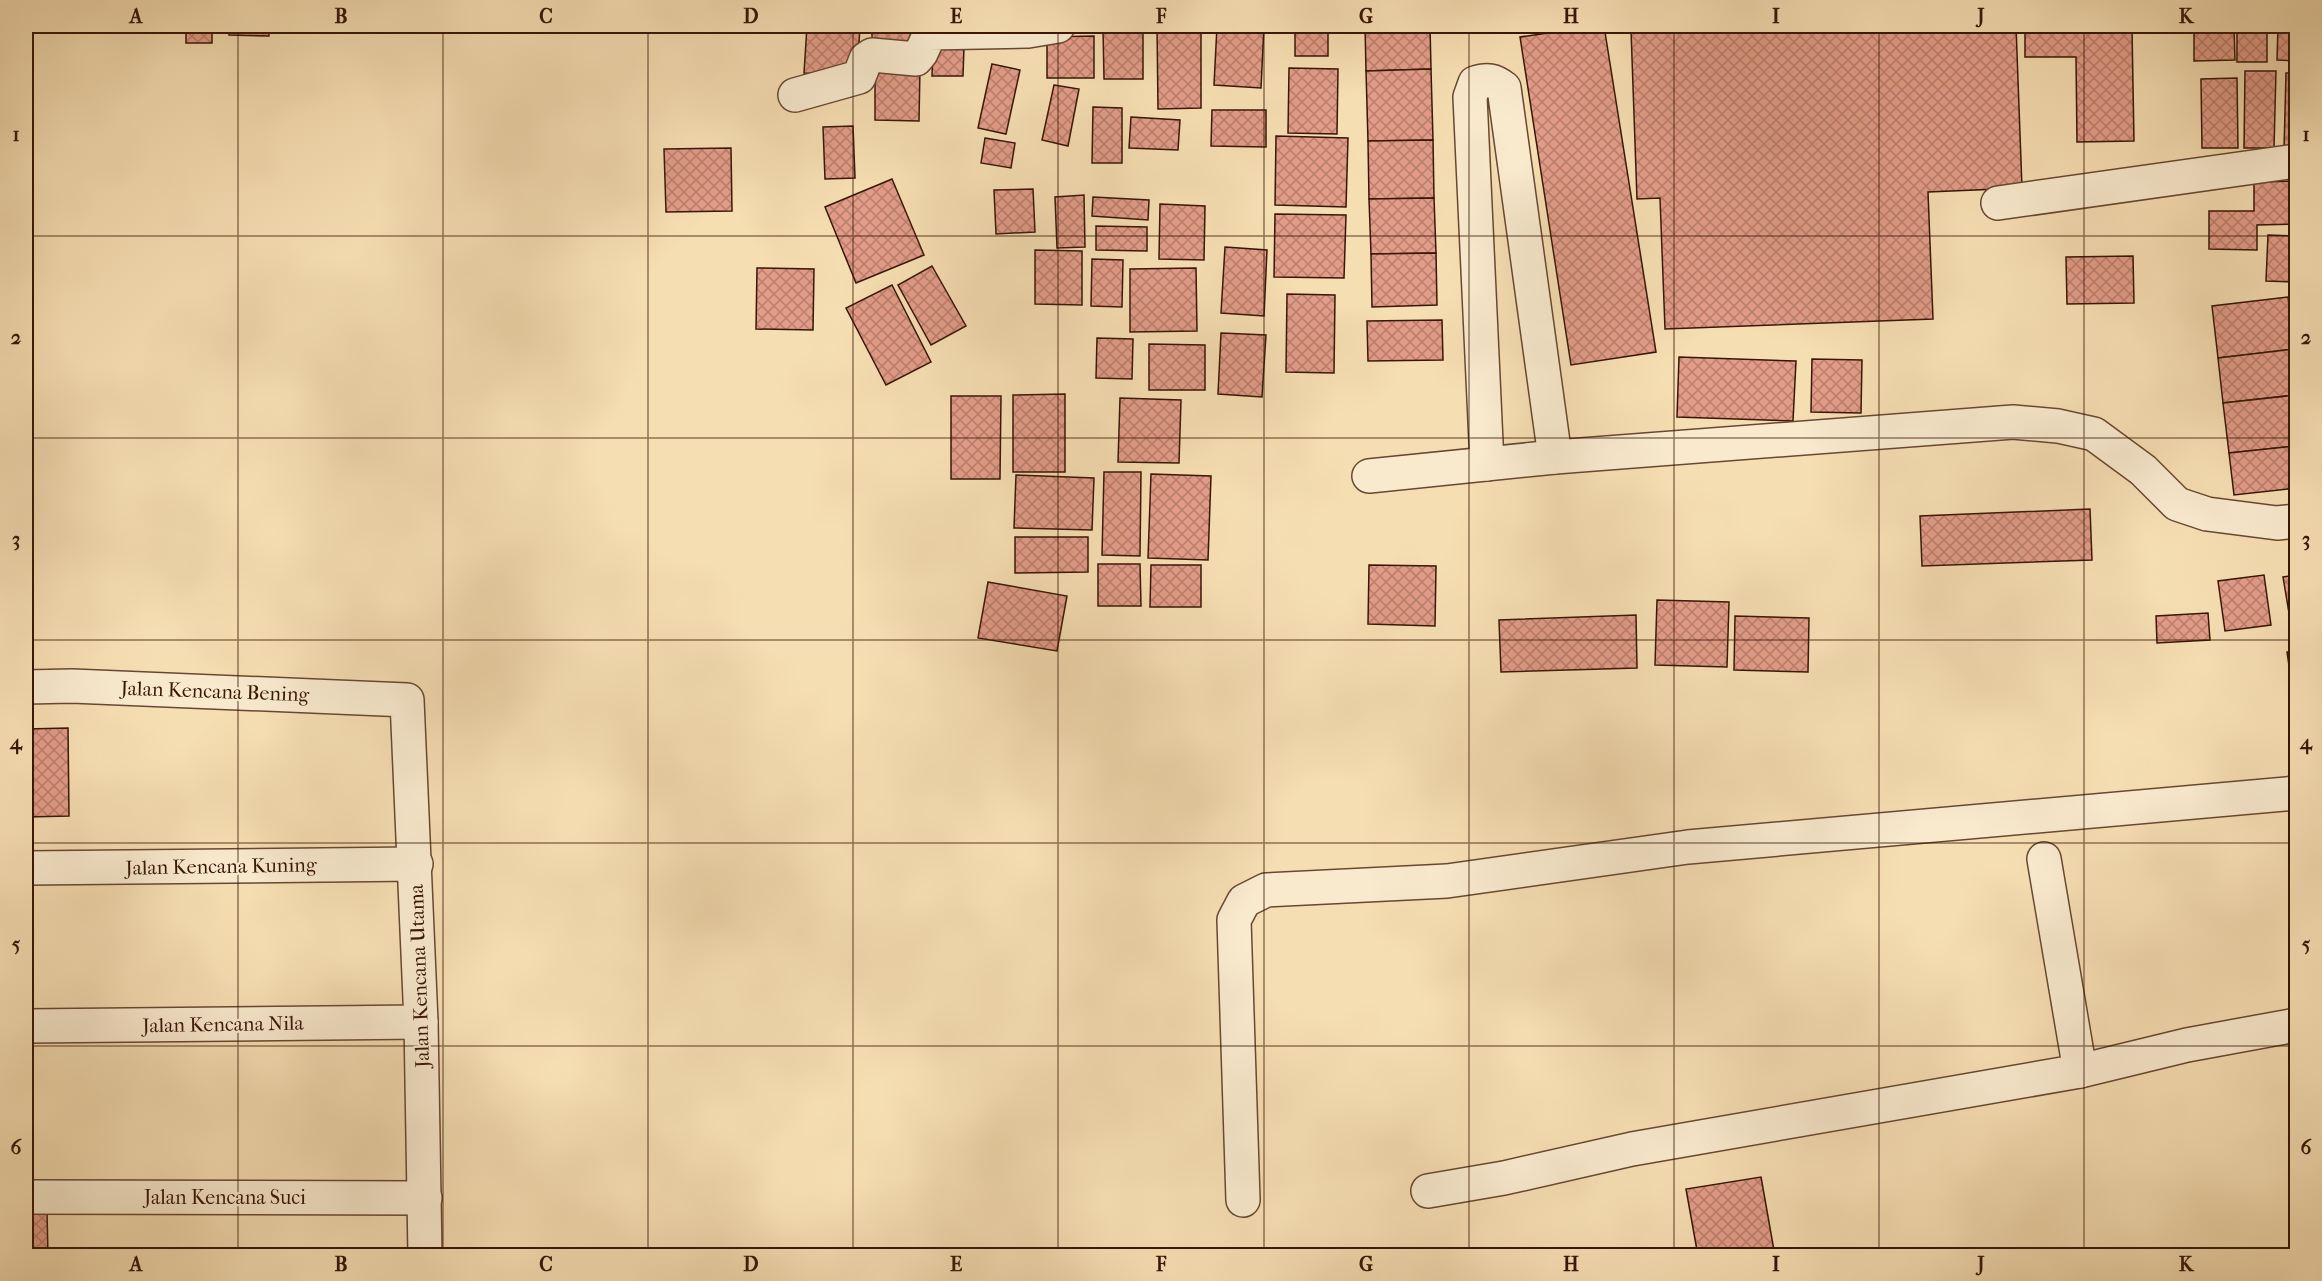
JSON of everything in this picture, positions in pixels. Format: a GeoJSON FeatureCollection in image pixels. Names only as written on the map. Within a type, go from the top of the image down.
{"type":"FeatureCollection","features":[{"type":"Feature","properties":{"kind":"street"},"geometry":{"type":"LineString","coordinates":[[795,95],[859,77],[866,58],[872,55],[916,59],[930,33],[1028,31],[1058,26]]}},
{"type":"Feature","properties":{"kind":"street"},"geometry":{"type":"LineString","coordinates":[[1487,464],[1470,97],[1475,83],[1486,80],[1497,82],[1504,88],[1555,457]]}},
{"type":"Feature","properties":{"kind":"street"},"geometry":{"type":"LineString","coordinates":[[1998,203],[2296,161]]}},
{"type":"Feature","properties":{"kind":"street"},"geometry":{"type":"LineString","coordinates":[[1369,476],[1555,457],[2013,422],[2058,426],[2094,434],[2143,470],[2177,504],[2207,514],[2277,523],[2296,521]]}},
{"type":"Feature","properties":{"kind":"street","name":"Jalan Kencana Bening"},"geometry":{"type":"LineString","coordinates":[[26,687],[72,686],[404,698]]}},
{"type":"Feature","properties":{"kind":"street","name":"Jalan Kencana Utama"},"geometry":{"type":"LineString","coordinates":[[404,698],[408,705],[416,864],[426,1256]]}},
{"type":"Feature","properties":{"kind":"street"},"geometry":{"type":"LineString","coordinates":[[1243,1200],[1234,920],[1244,901],[1266,890],[1448,881],[1688,847],[2296,793]]}},
{"type":"Feature","properties":{"kind":"street"},"geometry":{"type":"LineString","coordinates":[[2044,859],[2080,1071]]}},
{"type":"Feature","properties":{"kind":"street","name":"Jalan Kencana Kuning"},"geometry":{"type":"LineString","coordinates":[[26,868],[416,864]]}},
{"type":"Feature","properties":{"kind":"street","name":"Jalan Kencana Nila"},"geometry":{"type":"LineString","coordinates":[[26,1026],[421,1022]]}},
{"type":"Feature","properties":{"kind":"street"},"geometry":{"type":"LineString","coordinates":[[1428,1191],[1504,1178],[1632,1149],[2080,1071],[2187,1045],[2296,1025]]}},
{"type":"Feature","properties":{"kind":"street","name":"Jalan Kencana Suci"},"geometry":{"type":"LineString","coordinates":[[26,1197],[424,1198]]}},
{"type":"Feature","properties":{"kind":"building"},"geometry":{"type":"Polygon","coordinates":[[[186,26],[212,26],[212,43],[186,43],[186,26]]]}},
{"type":"Feature","properties":{"kind":"building"},"geometry":{"type":"Polygon","coordinates":[[[229,26],[269,26],[269,36],[229,35],[229,26]]]}},
{"type":"Feature","properties":{"kind":"building"},"geometry":{"type":"Polygon","coordinates":[[[807,26],[860,26],[857,76],[804,73],[807,26]]]}},
{"type":"Feature","properties":{"kind":"building"},"geometry":{"type":"Polygon","coordinates":[[[872,26],[921,26],[921,52],[872,52],[872,26]]]}},
{"type":"Feature","properties":{"kind":"building"},"geometry":{"type":"Polygon","coordinates":[[[1157,26],[1201,26],[1201,108],[1158,109],[1157,26]]]}},
{"type":"Feature","properties":{"kind":"building"},"geometry":{"type":"Polygon","coordinates":[[[1217,26],[1264,26],[1261,88],[1214,85],[1217,26]]]}},
{"type":"Feature","properties":{"kind":"building"},"geometry":{"type":"Polygon","coordinates":[[[1295,26],[1328,26],[1328,56],[1295,56],[1295,26]]]}},
{"type":"Feature","properties":{"kind":"building"},"geometry":{"type":"Polygon","coordinates":[[[1365,26],[1430,26],[1431,69],[1366,71],[1365,26]]]}},
{"type":"Feature","properties":{"kind":"building"},"geometry":{"type":"Polygon","coordinates":[[[1604,26],[1656,352],[1571,365],[1520,37],[1604,26]]]}},
{"type":"Feature","properties":{"kind":"building"},"geometry":{"type":"Polygon","coordinates":[[[1758,26],[2016,26],[2022,188],[1928,192],[1933,319],[1665,329],[1660,198],[1637,199],[1631,30],[1758,26]]]}},
{"type":"Feature","properties":{"kind":"building"},"geometry":{"type":"Polygon","coordinates":[[[2025,26],[2066,26],[2066,30],[2132,29],[2134,141],[2077,142],[2076,57],[2025,57],[2025,26]]]}},
{"type":"Feature","properties":{"kind":"building"},"geometry":{"type":"Polygon","coordinates":[[[2194,26],[2234,26],[2235,60],[2194,61],[2194,26]]]}},
{"type":"Feature","properties":{"kind":"building"},"geometry":{"type":"Polygon","coordinates":[[[2237,26],[2267,26],[2267,62],[2237,62],[2237,26]]]}},
{"type":"Feature","properties":{"kind":"building"},"geometry":{"type":"Polygon","coordinates":[[[2278,26],[2296,26],[2296,61],[2277,60],[2278,26]]]}},
{"type":"Feature","properties":{"kind":"building"},"geometry":{"type":"Polygon","coordinates":[[[1103,29],[1143,29],[1143,79],[1104,79],[1103,29]]]}},
{"type":"Feature","properties":{"kind":"building"},"geometry":{"type":"Polygon","coordinates":[[[1094,36],[1094,78],[1047,78],[1047,37],[1094,36]]]}},
{"type":"Feature","properties":{"kind":"building"},"geometry":{"type":"Polygon","coordinates":[[[933,48],[964,48],[963,76],[932,76],[933,48]]]}},
{"type":"Feature","properties":{"kind":"building"},"geometry":{"type":"Polygon","coordinates":[[[992,64],[1020,70],[1006,134],[978,128],[992,64]]]}},
{"type":"Feature","properties":{"kind":"building"},"geometry":{"type":"Polygon","coordinates":[[[875,68],[920,68],[919,121],[875,120],[875,68]]]}},
{"type":"Feature","properties":{"kind":"building"},"geometry":{"type":"Polygon","coordinates":[[[1289,68],[1338,69],[1337,134],[1288,133],[1289,68]]]}},
{"type":"Feature","properties":{"kind":"building"},"geometry":{"type":"Polygon","coordinates":[[[1431,69],[1433,140],[1368,141],[1366,71],[1431,69]]]}},
{"type":"Feature","properties":{"kind":"building"},"geometry":{"type":"Polygon","coordinates":[[[2245,71],[2276,71],[2274,148],[2244,148],[2245,71]]]}},
{"type":"Feature","properties":{"kind":"building"},"geometry":{"type":"Polygon","coordinates":[[[2286,73],[2296,73],[2296,151],[2284,150],[2286,73]]]}},
{"type":"Feature","properties":{"kind":"building"},"geometry":{"type":"Polygon","coordinates":[[[2237,78],[2238,148],[2202,148],[2201,79],[2237,78]]]}},
{"type":"Feature","properties":{"kind":"building"},"geometry":{"type":"Polygon","coordinates":[[[1054,85],[1079,89],[1068,146],[1042,140],[1054,85]]]}},
{"type":"Feature","properties":{"kind":"building"},"geometry":{"type":"Polygon","coordinates":[[[1093,107],[1122,108],[1122,163],[1092,163],[1093,107]]]}},
{"type":"Feature","properties":{"kind":"building"},"geometry":{"type":"Polygon","coordinates":[[[1212,110],[1266,110],[1266,147],[1211,146],[1212,110]]]}},
{"type":"Feature","properties":{"kind":"building"},"geometry":{"type":"Polygon","coordinates":[[[1131,117],[1180,120],[1178,150],[1129,148],[1131,117]]]}},
{"type":"Feature","properties":{"kind":"building"},"geometry":{"type":"Polygon","coordinates":[[[853,126],[855,178],[825,179],[823,127],[853,126]]]}},
{"type":"Feature","properties":{"kind":"building"},"geometry":{"type":"Polygon","coordinates":[[[1276,136],[1348,138],[1346,207],[1275,205],[1276,136]]]}},
{"type":"Feature","properties":{"kind":"building"},"geometry":{"type":"Polygon","coordinates":[[[985,138],[1015,143],[1011,168],[981,163],[985,138]]]}},
{"type":"Feature","properties":{"kind":"building"},"geometry":{"type":"Polygon","coordinates":[[[1433,140],[1434,198],[1369,199],[1368,141],[1433,140]]]}},
{"type":"Feature","properties":{"kind":"building"},"geometry":{"type":"Polygon","coordinates":[[[731,148],[732,211],[666,212],[664,149],[731,148]]]}},
{"type":"Feature","properties":{"kind":"building"},"geometry":{"type":"Polygon","coordinates":[[[892,179],[924,255],[856,283],[825,207],[892,179]]]}},
{"type":"Feature","properties":{"kind":"building"},"geometry":{"type":"Polygon","coordinates":[[[2296,181],[2296,224],[2257,225],[2257,250],[2209,249],[2209,211],[2254,211],[2254,182],[2296,181]]]}},
{"type":"Feature","properties":{"kind":"building"},"geometry":{"type":"Polygon","coordinates":[[[1033,189],[1035,232],[996,234],[994,190],[1033,189]]]}},
{"type":"Feature","properties":{"kind":"building"},"geometry":{"type":"Polygon","coordinates":[[[1084,195],[1085,247],[1057,248],[1055,197],[1084,195]]]}},
{"type":"Feature","properties":{"kind":"building"},"geometry":{"type":"Polygon","coordinates":[[[1093,197],[1149,200],[1148,220],[1092,216],[1093,197]]]}},
{"type":"Feature","properties":{"kind":"building"},"geometry":{"type":"Polygon","coordinates":[[[1434,198],[1436,253],[1371,254],[1369,199],[1434,198]]]}},
{"type":"Feature","properties":{"kind":"building"},"geometry":{"type":"Polygon","coordinates":[[[1160,204],[1205,206],[1204,260],[1159,259],[1160,204]]]}},
{"type":"Feature","properties":{"kind":"building"},"geometry":{"type":"Polygon","coordinates":[[[1275,214],[1346,215],[1344,278],[1274,277],[1275,214]]]}},
{"type":"Feature","properties":{"kind":"building"},"geometry":{"type":"Polygon","coordinates":[[[1096,226],[1147,227],[1147,251],[1096,250],[1096,226]]]}},
{"type":"Feature","properties":{"kind":"building"},"geometry":{"type":"Polygon","coordinates":[[[2268,235],[2296,236],[2296,282],[2266,281],[2268,235]]]}},
{"type":"Feature","properties":{"kind":"building"},"geometry":{"type":"Polygon","coordinates":[[[1225,247],[1267,250],[1264,316],[1221,313],[1225,247]]]}},
{"type":"Feature","properties":{"kind":"building"},"geometry":{"type":"Polygon","coordinates":[[[1035,250],[1082,251],[1082,305],[1035,304],[1035,250]]]}},
{"type":"Feature","properties":{"kind":"building"},"geometry":{"type":"Polygon","coordinates":[[[1436,253],[1437,305],[1372,307],[1371,254],[1436,253]]]}},
{"type":"Feature","properties":{"kind":"building"},"geometry":{"type":"Polygon","coordinates":[[[2133,256],[2134,303],[2067,304],[2066,257],[2133,256]]]}},
{"type":"Feature","properties":{"kind":"building"},"geometry":{"type":"Polygon","coordinates":[[[1092,259],[1123,260],[1122,307],[1091,306],[1092,259]]]}},
{"type":"Feature","properties":{"kind":"building"},"geometry":{"type":"Polygon","coordinates":[[[932,266],[966,326],[931,345],[898,285],[932,266]]]}},
{"type":"Feature","properties":{"kind":"building"},"geometry":{"type":"Polygon","coordinates":[[[757,268],[814,269],[813,330],[756,329],[757,268]]]}},
{"type":"Feature","properties":{"kind":"building"},"geometry":{"type":"Polygon","coordinates":[[[1196,268],[1197,331],[1130,332],[1130,269],[1196,268]]]}},
{"type":"Feature","properties":{"kind":"building"},"geometry":{"type":"Polygon","coordinates":[[[892,285],[931,362],[886,385],[846,308],[892,285]]]}},
{"type":"Feature","properties":{"kind":"building"},"geometry":{"type":"Polygon","coordinates":[[[1287,294],[1335,295],[1334,373],[1286,372],[1287,294]]]}},
{"type":"Feature","properties":{"kind":"building"},"geometry":{"type":"Polygon","coordinates":[[[2288,297],[2294,349],[2218,358],[2212,306],[2288,297]]]}},
{"type":"Feature","properties":{"kind":"building"},"geometry":{"type":"Polygon","coordinates":[[[1442,320],[1443,360],[1368,361],[1367,321],[1442,320]]]}},
{"type":"Feature","properties":{"kind":"building"},"geometry":{"type":"Polygon","coordinates":[[[1221,333],[1266,335],[1262,397],[1218,394],[1221,333]]]}},
{"type":"Feature","properties":{"kind":"building"},"geometry":{"type":"Polygon","coordinates":[[[1097,338],[1133,339],[1132,379],[1096,378],[1097,338]]]}},
{"type":"Feature","properties":{"kind":"building"},"geometry":{"type":"Polygon","coordinates":[[[1149,344],[1205,345],[1205,390],[1149,390],[1149,344]]]}},
{"type":"Feature","properties":{"kind":"building"},"geometry":{"type":"Polygon","coordinates":[[[2294,349],[2296,395],[2223,403],[2218,358],[2294,349]]]}},
{"type":"Feature","properties":{"kind":"building"},"geometry":{"type":"Polygon","coordinates":[[[1679,357],[1796,361],[1793,421],[1677,417],[1679,357]]]}},
{"type":"Feature","properties":{"kind":"building"},"geometry":{"type":"Polygon","coordinates":[[[1812,359],[1862,360],[1861,413],[1811,412],[1812,359]]]}},
{"type":"Feature","properties":{"kind":"building"},"geometry":{"type":"Polygon","coordinates":[[[1065,394],[1065,472],[1013,472],[1013,395],[1065,394]]]}},
{"type":"Feature","properties":{"kind":"building"},"geometry":{"type":"Polygon","coordinates":[[[2296,395],[2296,446],[2229,453],[2223,403],[2296,395]]]}},
{"type":"Feature","properties":{"kind":"building"},"geometry":{"type":"Polygon","coordinates":[[[951,396],[1001,396],[1000,479],[951,479],[951,396]]]}},
{"type":"Feature","properties":{"kind":"building"},"geometry":{"type":"Polygon","coordinates":[[[1120,398],[1181,400],[1179,463],[1118,462],[1120,398]]]}},
{"type":"Feature","properties":{"kind":"building"},"geometry":{"type":"Polygon","coordinates":[[[2296,446],[2296,488],[2234,495],[2229,453],[2296,446]]]}},
{"type":"Feature","properties":{"kind":"building"},"geometry":{"type":"Polygon","coordinates":[[[1104,472],[1141,472],[1140,556],[1102,555],[1104,472]]]}},
{"type":"Feature","properties":{"kind":"building"},"geometry":{"type":"Polygon","coordinates":[[[1151,474],[1211,476],[1208,560],[1148,558],[1151,474]]]}},
{"type":"Feature","properties":{"kind":"building"},"geometry":{"type":"Polygon","coordinates":[[[1016,475],[1094,478],[1092,530],[1014,528],[1016,475]]]}},
{"type":"Feature","properties":{"kind":"building"},"geometry":{"type":"Polygon","coordinates":[[[2090,509],[2092,560],[1922,566],[1920,516],[2090,509]]]}},
{"type":"Feature","properties":{"kind":"building"},"geometry":{"type":"Polygon","coordinates":[[[1015,537],[1088,537],[1088,572],[1015,573],[1015,537]]]}},
{"type":"Feature","properties":{"kind":"building"},"geometry":{"type":"Polygon","coordinates":[[[1098,564],[1140,564],[1141,606],[1098,606],[1098,564]]]}},
{"type":"Feature","properties":{"kind":"building"},"geometry":{"type":"Polygon","coordinates":[[[1151,565],[1201,565],[1201,607],[1150,607],[1151,565]]]}},
{"type":"Feature","properties":{"kind":"building"},"geometry":{"type":"Polygon","coordinates":[[[1369,565],[1436,566],[1435,626],[1368,624],[1369,565]]]}},
{"type":"Feature","properties":{"kind":"building"},"geometry":{"type":"Polygon","coordinates":[[[2264,575],[2271,625],[2225,631],[2218,581],[2264,575]]]}},
{"type":"Feature","properties":{"kind":"building"},"geometry":{"type":"Polygon","coordinates":[[[2296,575],[2296,636],[2293,637],[2283,577],[2296,575]]]}},
{"type":"Feature","properties":{"kind":"building"},"geometry":{"type":"Polygon","coordinates":[[[988,582],[1067,596],[1057,651],[978,638],[988,582]]]}},
{"type":"Feature","properties":{"kind":"building"},"geometry":{"type":"Polygon","coordinates":[[[1657,600],[1729,602],[1727,667],[1655,665],[1657,600]]]}},
{"type":"Feature","properties":{"kind":"building"},"geometry":{"type":"Polygon","coordinates":[[[2208,613],[2210,640],[2157,643],[2156,616],[2208,613]]]}},
{"type":"Feature","properties":{"kind":"building"},"geometry":{"type":"Polygon","coordinates":[[[1636,615],[1637,668],[1501,672],[1499,620],[1636,615]]]}},
{"type":"Feature","properties":{"kind":"building"},"geometry":{"type":"Polygon","coordinates":[[[1735,616],[1809,618],[1808,672],[1734,670],[1735,616]]]}},
{"type":"Feature","properties":{"kind":"building"},"geometry":{"type":"Polygon","coordinates":[[[2296,650],[2296,678],[2291,679],[2287,652],[2296,650]]]}},
{"type":"Feature","properties":{"kind":"building"},"geometry":{"type":"Polygon","coordinates":[[[68,728],[69,816],[26,817],[26,729],[68,728]]]}},
{"type":"Feature","properties":{"kind":"building"},"geometry":{"type":"Polygon","coordinates":[[[1761,1177],[1775,1256],[1698,1256],[1686,1189],[1761,1177]]]}},
{"type":"Feature","properties":{"kind":"building"},"geometry":{"type":"Polygon","coordinates":[[[26,1211],[47,1211],[48,1256],[26,1256],[26,1211]]]}}]}
